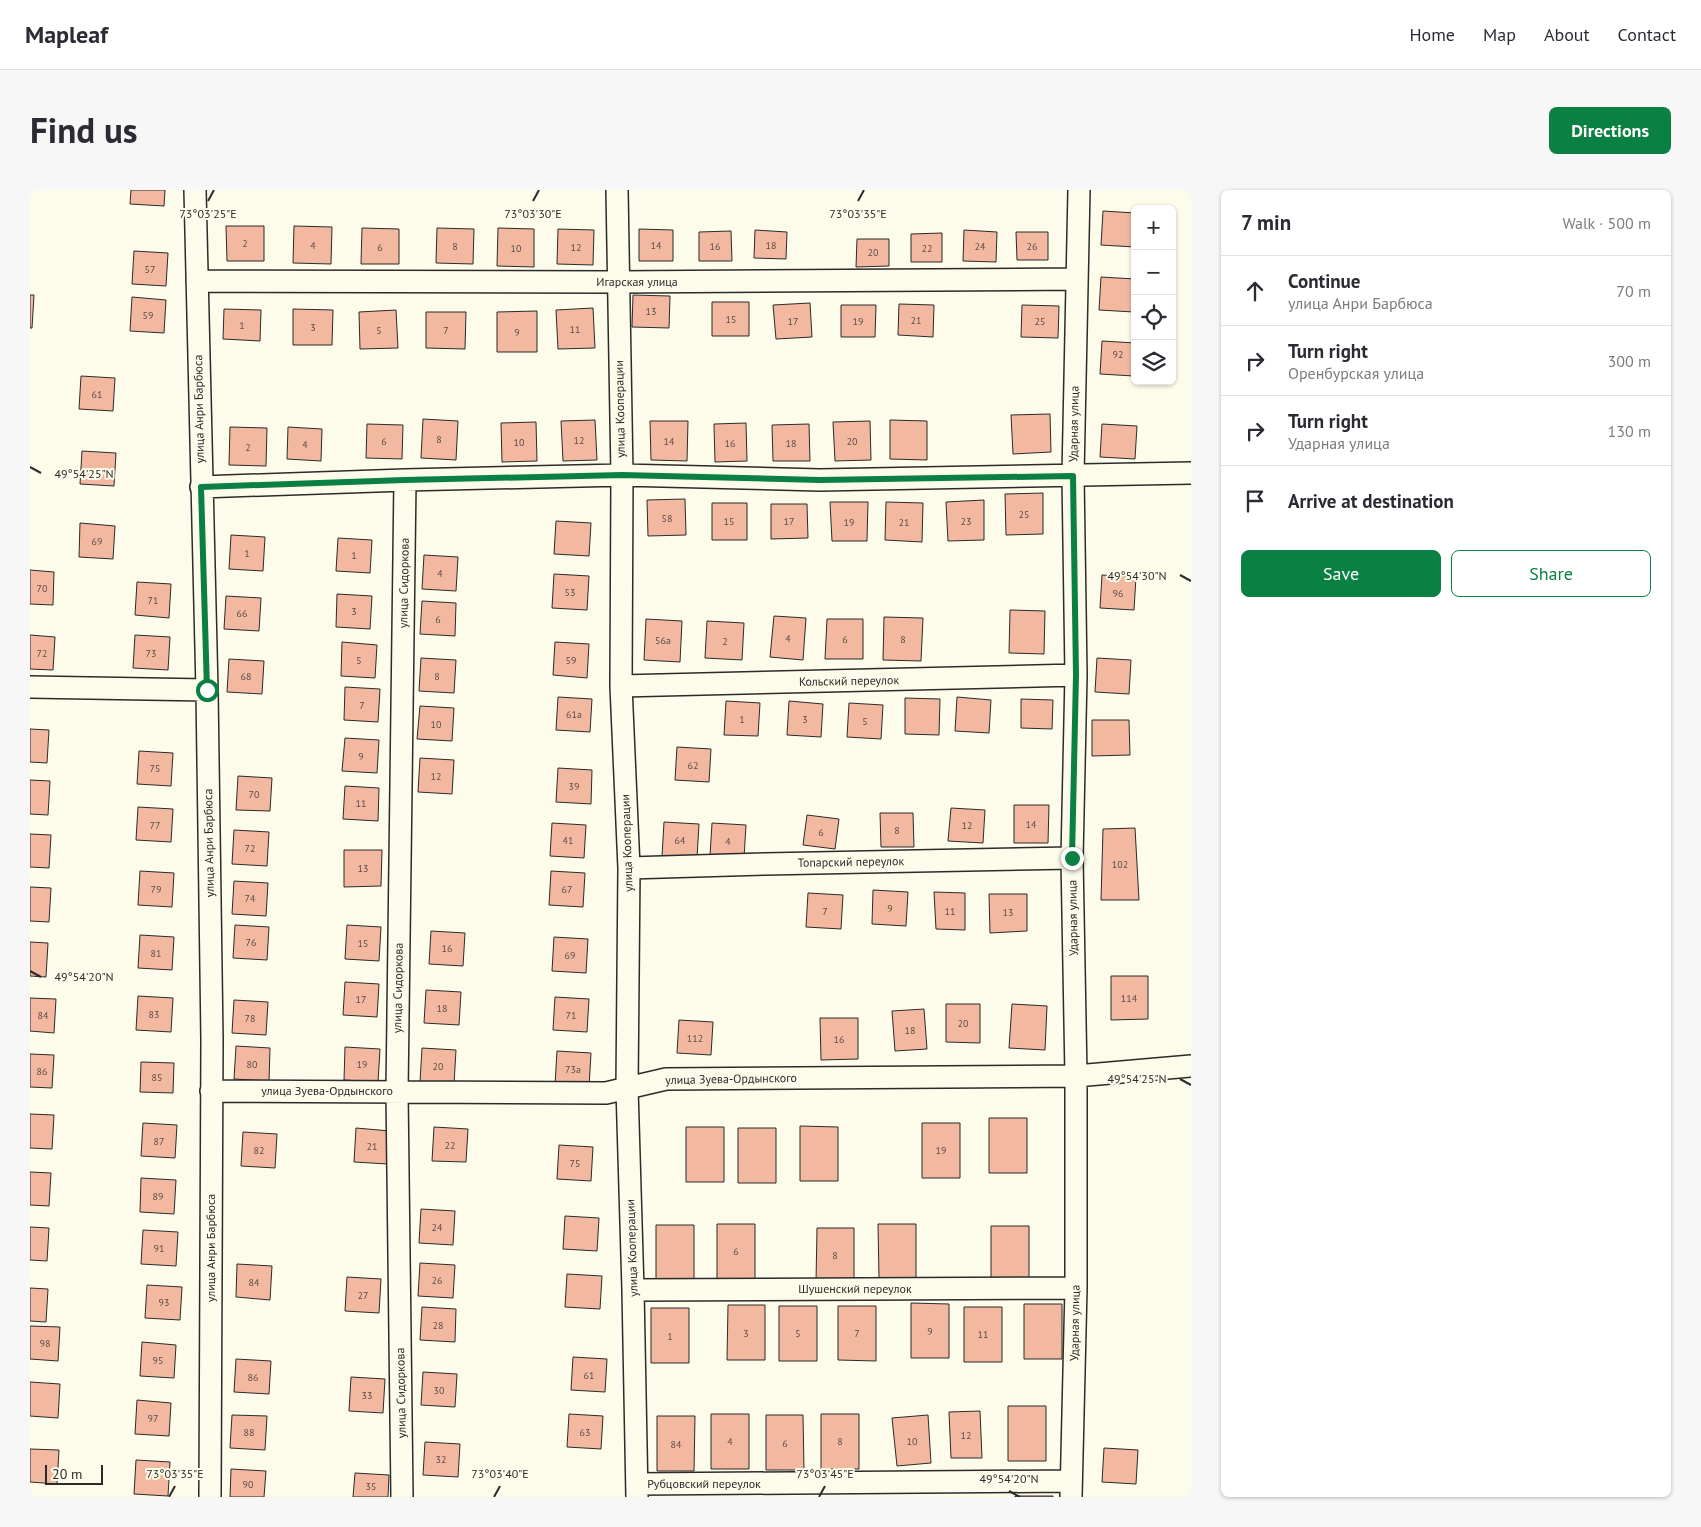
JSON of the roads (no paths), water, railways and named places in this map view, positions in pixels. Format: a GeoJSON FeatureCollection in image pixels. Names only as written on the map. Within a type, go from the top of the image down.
{"type":"FeatureCollection","features":[{"type":"Feature","properties":{"kind":"street","name":"улица Анри Барбюса"},"geometry":{"type":"LineString","coordinates":[[195,190],[207,690],[212,1040],[210,1497]]}},
{"type":"Feature","properties":{"kind":"street","name":"улица Кооперации"},"geometry":{"type":"LineString","coordinates":[[617,190],[622,475],[621,686],[629,868],[627,1088],[637,1491]]}},
{"type":"Feature","properties":{"kind":"street","name":"Ударная улица"},"geometry":{"type":"LineString","coordinates":[[1071,1489],[1076,1288],[1076,1076],[1072,858],[1076,675],[1073,476],[1079,190]]}},
{"type":"Feature","properties":{"kind":"street","name":"Игарская улица"},"geometry":{"type":"LineString","coordinates":[[197,281],[618,282],[1077,279]]}},
{"type":"Feature","properties":{"kind":"street"},"geometry":{"type":"LineString","coordinates":[[201,487],[622,475],[820,480],[1191,473]]}},
{"type":"Feature","properties":{"kind":"street","name":"улица Сидоркова"},"geometry":{"type":"LineString","coordinates":[[402,1497],[397,1092],[405,480]]}},
{"type":"Feature","properties":{"kind":"street","name":"Кольский переулок"},"geometry":{"type":"LineString","coordinates":[[621,686],[1076,675]]}},
{"type":"Feature","properties":{"kind":"street"},"geometry":{"type":"LineString","coordinates":[[30,687],[207,690]]}},
{"type":"Feature","properties":{"kind":"street","name":"Топарский переулок"},"geometry":{"type":"LineString","coordinates":[[629,868],[1072,858]]}},
{"type":"Feature","properties":{"kind":"street","name":"улица Зуева-Ордынского"},"geometry":{"type":"LineString","coordinates":[[211,1090],[606,1094],[666,1079],[1076,1076],[1191,1066]]}},
{"type":"Feature","properties":{"kind":"street","name":"Шушенский переулок"},"geometry":{"type":"LineString","coordinates":[[633,1290],[1076,1288]]}},
{"type":"Feature","properties":{"kind":"street","name":"Рубцовский переулок"},"geometry":{"type":"LineString","coordinates":[[637,1491],[1071,1489]]}}]}
